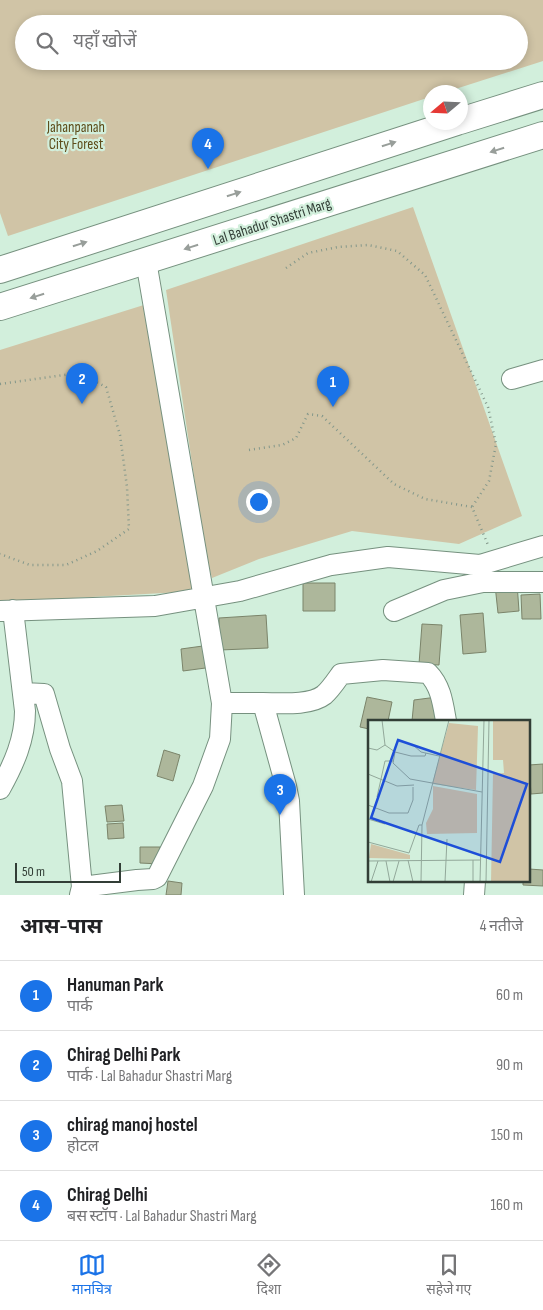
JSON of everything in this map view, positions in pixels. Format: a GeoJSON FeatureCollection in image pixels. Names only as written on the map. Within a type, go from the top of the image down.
{"type":"FeatureCollection","features":[{"type":"Feature","properties":{"kind":"main road"},"geometry":{"type":"LineString","coordinates":[[468,118],[543,95]]}},
{"type":"Feature","properties":{"kind":"main road"},"geometry":{"type":"LineString","coordinates":[[1,268],[432,130]]}},
{"type":"Feature","properties":{"kind":"main road","name":"Lal Bahadur Shastri Marg"},"geometry":{"type":"LineString","coordinates":[[0,307],[543,136]]}},
{"type":"Feature","properties":{"kind":"street"},"geometry":{"type":"LineString","coordinates":[[23,693],[44,694],[60,749],[72,781],[81,891],[141,887],[157,877],[203,786],[220,739],[222,703],[146,261]]}},
{"type":"Feature","properties":{"kind":"street"},"geometry":{"type":"LineString","coordinates":[[512,379],[543,370]]}},
{"type":"Feature","properties":{"kind":"street"},"geometry":{"type":"LineString","coordinates":[[394,611],[444,590],[486,569],[543,546]]}},
{"type":"Feature","properties":{"kind":"street"},"geometry":{"type":"LineString","coordinates":[[0,789],[23,740],[25,710],[7,610],[155,606],[240,591],[331,565],[388,557],[486,569],[543,582]]}},
{"type":"Feature","properties":{"kind":"street"},"geometry":{"type":"LineString","coordinates":[[222,703],[296,703],[312,700],[324,696],[341,674],[383,670],[428,673],[433,678],[442,699],[446,720]]}},
{"type":"Feature","properties":{"kind":"street"},"geometry":{"type":"LineString","coordinates":[[262,703],[289,801],[294,895]]}},
{"type":"Feature","properties":{"kind":"street"},"geometry":{"type":"LineString","coordinates":[[474,895],[475,882]]}},
{"type":"Feature","properties":{"kind":"path"},"geometry":{"type":"LineString","coordinates":[[286,268],[308,253],[338,247],[368,245],[397,251],[425,275],[488,407],[496,444],[489,481],[472,507],[486,569]]}},
{"type":"Feature","properties":{"kind":"path"},"geometry":{"type":"LineString","coordinates":[[0,384],[78,373],[106,387],[120,435],[127,487],[128,529],[97,551],[66,565],[30,565],[0,554]]}},
{"type":"Feature","properties":{"kind":"path"},"geometry":{"type":"LineString","coordinates":[[249,450],[282,445],[296,438],[308,414],[322,416],[394,484],[425,499],[472,507]]}},
{"type":"Feature","properties":{"kind":"green space","name":"Jahanpanah City Forest"},"geometry":{"type":"Polygon","coordinates":[[[0,0],[543,0],[543,61],[528,66],[528,15],[15,15],[15,70],[515,70],[468,85],[423,85],[423,99],[8,236],[0,213],[0,0]]]}},
{"type":"Feature","properties":{"kind":"green space"},"geometry":{"type":"Polygon","coordinates":[[[413,207],[522,516],[459,544],[352,531],[259,559],[212,578],[206,556],[166,290],[413,207]]]}},
{"type":"Feature","properties":{"kind":"green space"},"geometry":{"type":"Polygon","coordinates":[[[147,304],[200,591],[0,602],[0,350],[147,304]]]}},
{"type":"Feature","properties":{"kind":"building"},"geometry":{"type":"Polygon","coordinates":[[[303,583],[335,583],[335,611],[303,611],[303,583]]]}},
{"type":"Feature","properties":{"kind":"building"},"geometry":{"type":"Polygon","coordinates":[[[517,583],[519,611],[498,613],[495,585],[517,583]]]}},
{"type":"Feature","properties":{"kind":"building"},"geometry":{"type":"Polygon","coordinates":[[[540,594],[541,619],[522,619],[521,595],[540,594]]]}},
{"type":"Feature","properties":{"kind":"building"},"geometry":{"type":"Polygon","coordinates":[[[483,613],[486,652],[463,654],[460,615],[483,613]]]}},
{"type":"Feature","properties":{"kind":"building"},"geometry":{"type":"Polygon","coordinates":[[[266,615],[268,648],[220,650],[219,618],[266,615]]]}},
{"type":"Feature","properties":{"kind":"building"},"geometry":{"type":"Polygon","coordinates":[[[422,624],[442,625],[439,665],[419,664],[422,624]]]}},
{"type":"Feature","properties":{"kind":"building"},"geometry":{"type":"Polygon","coordinates":[[[210,645],[213,667],[183,671],[181,649],[210,645]]]}},
{"type":"Feature","properties":{"kind":"building"},"geometry":{"type":"Polygon","coordinates":[[[367,697],[392,702],[388,720],[368,720],[368,729],[360,727],[367,697]]]}},
{"type":"Feature","properties":{"kind":"building"},"geometry":{"type":"Polygon","coordinates":[[[437,697],[443,720],[412,720],[414,700],[437,697]]]}},
{"type":"Feature","properties":{"kind":"building"},"geometry":{"type":"Polygon","coordinates":[[[164,750],[180,755],[173,781],[157,776],[164,750]]]}},
{"type":"Feature","properties":{"kind":"building"},"geometry":{"type":"Polygon","coordinates":[[[543,764],[543,793],[531,794],[530,765],[543,764]]]}},
{"type":"Feature","properties":{"kind":"building"},"geometry":{"type":"Polygon","coordinates":[[[122,805],[124,821],[107,822],[105,806],[122,805]]]}},
{"type":"Feature","properties":{"kind":"building"},"geometry":{"type":"Polygon","coordinates":[[[123,823],[124,838],[108,839],[107,824],[123,823]]]}},
{"type":"Feature","properties":{"kind":"building"},"geometry":{"type":"Polygon","coordinates":[[[140,847],[160,847],[160,864],[140,863],[140,847]]]}},
{"type":"Feature","properties":{"kind":"building"},"geometry":{"type":"Polygon","coordinates":[[[530,869],[543,870],[543,886],[523,885],[523,882],[530,882],[530,869]]]}},
{"type":"Feature","properties":{"kind":"building"},"geometry":{"type":"Polygon","coordinates":[[[168,881],[182,883],[181,895],[166,895],[168,881]]]}},
{"type":"Feature","properties":{"kind":"place","name":"Chirag Delhi"},"geometry":{"type":"Point","coordinates":[208,169]}},
{"type":"Feature","properties":{"kind":"place","name":"Chirag Delhi Park"},"geometry":{"type":"Point","coordinates":[82,404]}},
{"type":"Feature","properties":{"kind":"place","name":"Hanuman Park"},"geometry":{"type":"Point","coordinates":[333,407]}},
{"type":"Feature","properties":{"kind":"place","name":"chirag manoj hostel"},"geometry":{"type":"Point","coordinates":[280,815]}}]}
